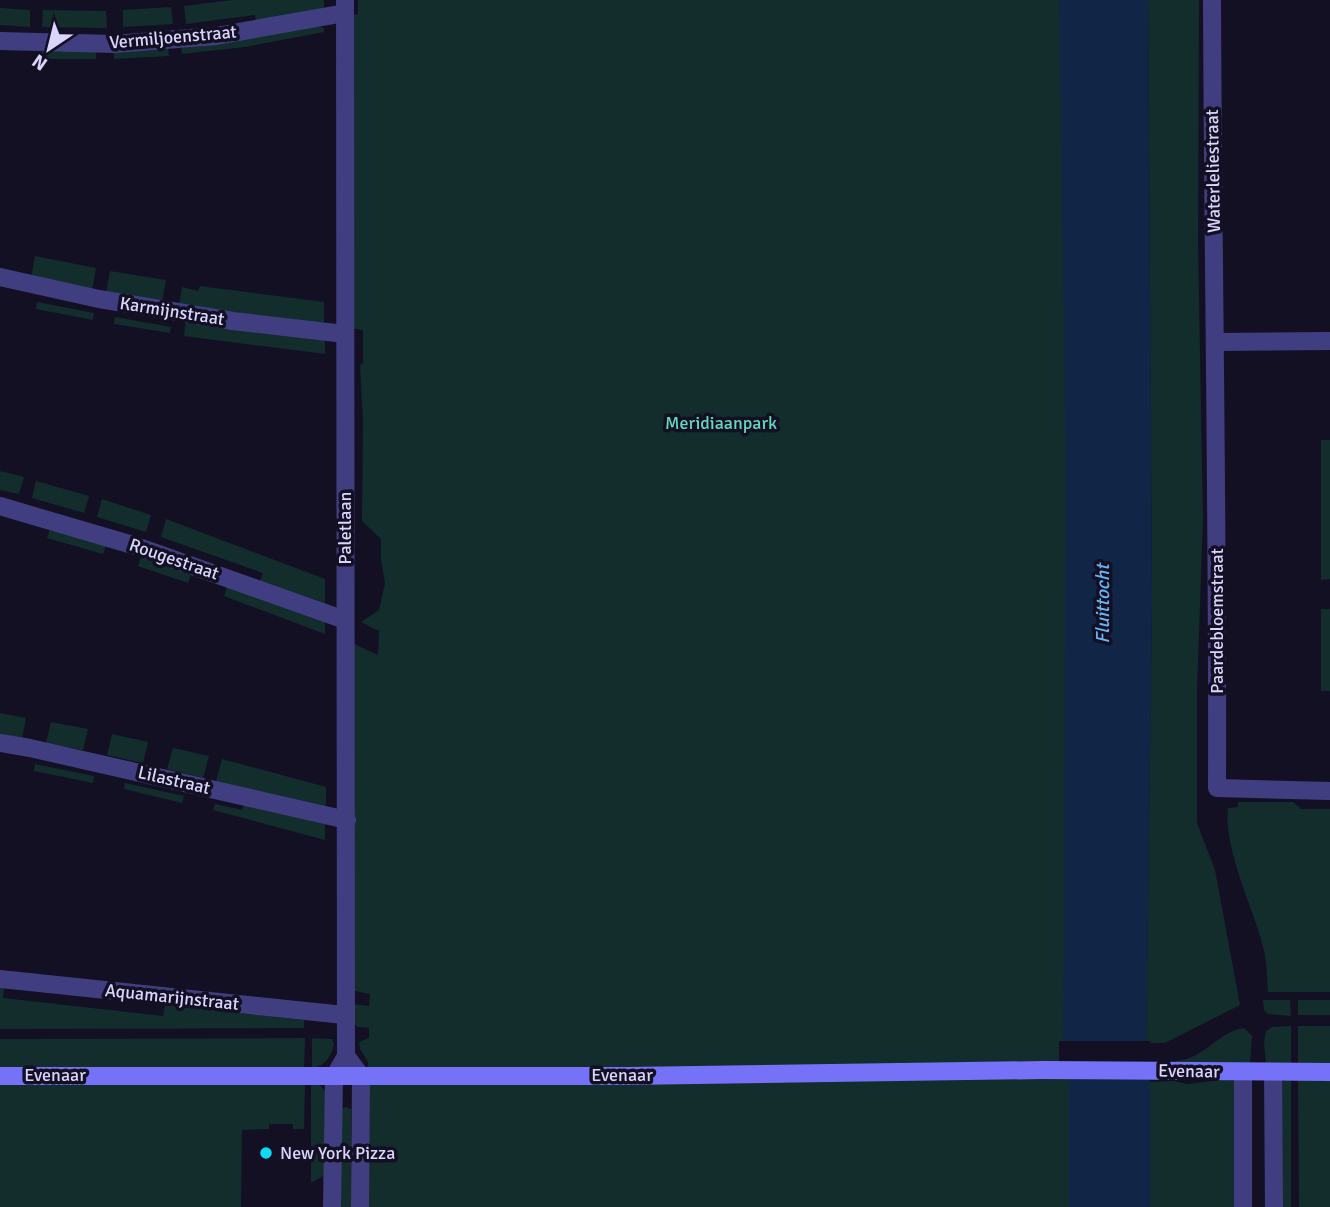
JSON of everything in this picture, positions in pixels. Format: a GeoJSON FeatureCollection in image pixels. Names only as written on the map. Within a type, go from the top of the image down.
{"type":"FeatureCollection","features":[{"type":"Feature","properties":{"kind":"main road","name":"Evenaar"},"geometry":{"type":"LineString","coordinates":[[0,1076],[628,1076],[1043,1070],[1330,1073]]}},
{"type":"Feature","properties":{"kind":"street","name":"Waterleliestraat"},"geometry":{"type":"LineString","coordinates":[[1212,0],[1216,342]]}},
{"type":"Feature","properties":{"kind":"street","name":"Vermiljoenstraat"},"geometry":{"type":"LineString","coordinates":[[0,41],[114,44],[216,36],[345,6]]}},
{"type":"Feature","properties":{"kind":"street","name":"Paletlaan"},"geometry":{"type":"LineString","coordinates":[[345,6],[346,1056]]}},
{"type":"Feature","properties":{"kind":"street","name":"Karmijnstraat"},"geometry":{"type":"LineString","coordinates":[[0,277],[112,302],[233,321],[345,334]]}},
{"type":"Feature","properties":{"kind":"street"},"geometry":{"type":"LineString","coordinates":[[1216,342],[1330,341]]}},
{"type":"Feature","properties":{"kind":"street","name":"Paardebloemstraat"},"geometry":{"type":"LineString","coordinates":[[1216,342],[1214,439],[1218,608],[1217,788],[1330,792]]}},
{"type":"Feature","properties":{"kind":"street","name":"Rougestraat"},"geometry":{"type":"LineString","coordinates":[[0,506],[136,545],[345,620]]}},
{"type":"Feature","properties":{"kind":"street","name":"Lilastraat"},"geometry":{"type":"LineString","coordinates":[[0,743],[347,820]]}},
{"type":"Feature","properties":{"kind":"street","name":"Aquamarijnstraat"},"geometry":{"type":"LineString","coordinates":[[0,979],[344,1015]]}},
{"type":"Feature","properties":{"kind":"street"},"geometry":{"type":"LineString","coordinates":[[332,1207],[334,1077],[346,1056],[360,1076],[360,1207]]}},
{"type":"Feature","properties":{"kind":"street","name":"Evenaar"},"geometry":{"type":"LineString","coordinates":[[1243,1073],[1243,1207]]}},
{"type":"Feature","properties":{"kind":"street"},"geometry":{"type":"LineString","coordinates":[[1273,1073],[1274,1207]]}},
{"type":"Feature","properties":{"kind":"green space"},"geometry":{"type":"Polygon","coordinates":[[[232,0],[324,0],[324,9],[256,22],[255,15],[186,24],[184,6],[232,0]]]}},
{"type":"Feature","properties":{"kind":"green space","name":"Meridiaanpark"},"geometry":{"type":"Polygon","coordinates":[[[358,0],[1077,0],[1087,1207],[364,1207],[368,1062],[359,1042],[369,1038],[369,1028],[355,1024],[354,1004],[369,1006],[370,994],[350,990],[352,643],[378,655],[379,631],[361,622],[379,610],[385,583],[381,539],[362,521],[363,422],[360,365],[363,363],[363,330],[351,328],[350,16],[358,14],[358,0]]]}},
{"type":"Feature","properties":{"kind":"green space"},"geometry":{"type":"Polygon","coordinates":[[[1148,0],[1199,0],[1198,243],[1203,520],[1197,689],[1197,823],[1215,870],[1240,1005],[1165,1043],[1146,1043],[1152,601],[1148,0]]]}},
{"type":"Feature","properties":{"kind":"green space"},"geometry":{"type":"Polygon","coordinates":[[[171,7],[173,24],[123,27],[123,10],[171,7]]]}},
{"type":"Feature","properties":{"kind":"green space"},"geometry":{"type":"Polygon","coordinates":[[[0,8],[30,10],[30,27],[0,25],[0,8]]]}},
{"type":"Feature","properties":{"kind":"green space"},"geometry":{"type":"Polygon","coordinates":[[[43,10],[106,11],[107,28],[42,27],[43,10]]]}},
{"type":"Feature","properties":{"kind":"green space"},"geometry":{"type":"Polygon","coordinates":[[[318,26],[324,28],[324,32],[245,47],[182,54],[181,46],[318,26]]]}},
{"type":"Feature","properties":{"kind":"green space"},"geometry":{"type":"Polygon","coordinates":[[[168,47],[169,56],[114,59],[114,51],[168,47]]]}},
{"type":"Feature","properties":{"kind":"green space"},"geometry":{"type":"Polygon","coordinates":[[[42,50],[96,51],[96,59],[41,59],[42,50]]]}},
{"type":"Feature","properties":{"kind":"green space"},"geometry":{"type":"Polygon","coordinates":[[[35,256],[96,268],[92,290],[31,278],[35,256]]]}},
{"type":"Feature","properties":{"kind":"green space"},"geometry":{"type":"Polygon","coordinates":[[[110,271],[166,280],[162,302],[106,293],[110,271]]]}},
{"type":"Feature","properties":{"kind":"green space"},"geometry":{"type":"Polygon","coordinates":[[[200,286],[324,302],[324,322],[314,323],[179,305],[182,287],[198,291],[200,286]]]}},
{"type":"Feature","properties":{"kind":"green space"},"geometry":{"type":"Polygon","coordinates":[[[37,302],[94,313],[93,320],[36,309],[37,302]]]}},
{"type":"Feature","properties":{"kind":"green space"},"geometry":{"type":"Polygon","coordinates":[[[115,317],[171,327],[170,333],[114,324],[115,317]]]}},
{"type":"Feature","properties":{"kind":"green space"},"geometry":{"type":"Polygon","coordinates":[[[186,320],[321,339],[325,341],[325,354],[184,336],[186,320]]]}},
{"type":"Feature","properties":{"kind":"green space"},"geometry":{"type":"Polygon","coordinates":[[[1321,440],[1330,440],[1330,579],[1321,580],[1321,440]]]}},
{"type":"Feature","properties":{"kind":"green space"},"geometry":{"type":"Polygon","coordinates":[[[0,471],[24,477],[19,494],[0,490],[0,471]]]}},
{"type":"Feature","properties":{"kind":"green space"},"geometry":{"type":"Polygon","coordinates":[[[36,481],[89,496],[84,513],[32,498],[36,481]]]}},
{"type":"Feature","properties":{"kind":"green space"},"geometry":{"type":"Polygon","coordinates":[[[102,499],[151,515],[146,532],[97,517],[102,499]]]}},
{"type":"Feature","properties":{"kind":"green space"},"geometry":{"type":"Polygon","coordinates":[[[166,519],[325,579],[325,603],[260,581],[263,573],[161,537],[166,519]]]}},
{"type":"Feature","properties":{"kind":"green space"},"geometry":{"type":"Polygon","coordinates":[[[51,526],[107,543],[103,554],[47,538],[51,526]]]}},
{"type":"Feature","properties":{"kind":"green space"},"geometry":{"type":"Polygon","coordinates":[[[142,554],[192,571],[188,583],[138,566],[142,554]]]}},
{"type":"Feature","properties":{"kind":"green space"},"geometry":{"type":"Polygon","coordinates":[[[228,584],[325,621],[325,634],[224,596],[228,584]]]}},
{"type":"Feature","properties":{"kind":"green space"},"geometry":{"type":"Polygon","coordinates":[[[1321,609],[1330,609],[1330,691],[1321,691],[1321,609]]]}},
{"type":"Feature","properties":{"kind":"green space"},"geometry":{"type":"Polygon","coordinates":[[[0,713],[26,718],[22,739],[0,735],[0,713]]]}},
{"type":"Feature","properties":{"kind":"green space"},"geometry":{"type":"Polygon","coordinates":[[[51,722],[88,729],[83,750],[46,743],[51,722]]]}},
{"type":"Feature","properties":{"kind":"green space"},"geometry":{"type":"Polygon","coordinates":[[[112,734],[148,742],[143,763],[107,755],[112,734]]]}},
{"type":"Feature","properties":{"kind":"green space"},"geometry":{"type":"Polygon","coordinates":[[[173,748],[209,756],[203,778],[167,769],[173,748]]]}},
{"type":"Feature","properties":{"kind":"green space"},"geometry":{"type":"Polygon","coordinates":[[[222,759],[326,787],[326,805],[318,807],[216,781],[222,759]]]}},
{"type":"Feature","properties":{"kind":"green space"},"geometry":{"type":"Polygon","coordinates":[[[35,764],[94,776],[93,783],[34,771],[35,764]]]}},
{"type":"Feature","properties":{"kind":"green space"},"geometry":{"type":"Polygon","coordinates":[[[125,783],[184,796],[182,803],[124,789],[125,783]]]}},
{"type":"Feature","properties":{"kind":"green space"},"geometry":{"type":"Polygon","coordinates":[[[1238,802],[1293,802],[1301,809],[1330,809],[1330,992],[1268,992],[1261,938],[1230,843],[1228,808],[1238,807],[1238,802]]]}},
{"type":"Feature","properties":{"kind":"green space"},"geometry":{"type":"Polygon","coordinates":[[[244,803],[325,824],[325,840],[213,810],[215,804],[242,810],[244,803]]]}},
{"type":"Feature","properties":{"kind":"green space"},"geometry":{"type":"Polygon","coordinates":[[[0,987],[4,988],[3,998],[163,1016],[165,1005],[304,1020],[304,1028],[0,1029],[0,987]]]}},
{"type":"Feature","properties":{"kind":"green space"},"geometry":{"type":"Polygon","coordinates":[[[1263,1000],[1290,1000],[1291,1016],[1268,1014],[1264,1010],[1263,1000]]]}},
{"type":"Feature","properties":{"kind":"green space"},"geometry":{"type":"Polygon","coordinates":[[[1298,1000],[1330,1000],[1330,1015],[1298,1015],[1298,1000]]]}},
{"type":"Feature","properties":{"kind":"green space"},"geometry":{"type":"Polygon","coordinates":[[[1291,1026],[1291,1064],[1266,1064],[1266,1031],[1272,1027],[1291,1026]]]}},
{"type":"Feature","properties":{"kind":"green space"},"geometry":{"type":"Polygon","coordinates":[[[1298,1026],[1330,1026],[1330,1064],[1298,1064],[1298,1026]]]}},
{"type":"Feature","properties":{"kind":"green space"},"geometry":{"type":"Polygon","coordinates":[[[1244,1028],[1252,1036],[1250,1065],[1177,1065],[1176,1061],[1195,1056],[1226,1035],[1244,1028]]]}},
{"type":"Feature","properties":{"kind":"green space"},"geometry":{"type":"Polygon","coordinates":[[[305,1038],[304,1069],[0,1070],[0,1039],[305,1038]]]}},
{"type":"Feature","properties":{"kind":"green space"},"geometry":{"type":"Polygon","coordinates":[[[312,1038],[332,1039],[334,1044],[327,1060],[312,1069],[312,1038]]]}},
{"type":"Feature","properties":{"kind":"green space"},"geometry":{"type":"Polygon","coordinates":[[[1291,1078],[1291,1207],[1281,1207],[1281,1082],[1291,1078]]]}},
{"type":"Feature","properties":{"kind":"green space"},"geometry":{"type":"Polygon","coordinates":[[[1298,1078],[1330,1078],[1330,1207],[1299,1207],[1298,1078]]]}},
{"type":"Feature","properties":{"kind":"green space"},"geometry":{"type":"Polygon","coordinates":[[[1231,1079],[1237,1084],[1237,1207],[1150,1207],[1150,1082],[1174,1081],[1187,1084],[1231,1079]]]}},
{"type":"Feature","properties":{"kind":"green space"},"geometry":{"type":"Polygon","coordinates":[[[305,1082],[304,1129],[293,1129],[293,1124],[269,1124],[269,1129],[242,1130],[241,1207],[0,1207],[0,1084],[305,1082]]]}},
{"type":"Feature","properties":{"kind":"green space"},"geometry":{"type":"Polygon","coordinates":[[[311,1082],[319,1084],[325,1091],[325,1175],[311,1183],[311,1082]]]}},
{"type":"Feature","properties":{"kind":"green space"},"geometry":{"type":"Polygon","coordinates":[[[341,1109],[351,1109],[351,1207],[340,1207],[341,1109]]]}},
{"type":"Feature","properties":{"kind":"water","name":"Fluittocht"},"geometry":{"type":"Polygon","coordinates":[[[1059,0],[1148,0],[1152,601],[1146,1063],[1150,1082],[1150,1207],[1069,1207],[1069,1082],[1063,1062],[1066,473],[1059,0]]]}},
{"type":"Feature","properties":{"kind":"pier"},"geometry":{"type":"Polygon","coordinates":[[[1059,1041],[1150,1041],[1153,1080],[1065,1079],[1059,1063],[1059,1041]]]}},
{"type":"Feature","properties":{"kind":"place","name":"New York Pizza"},"geometry":{"type":"Point","coordinates":[266,1153]}}]}
